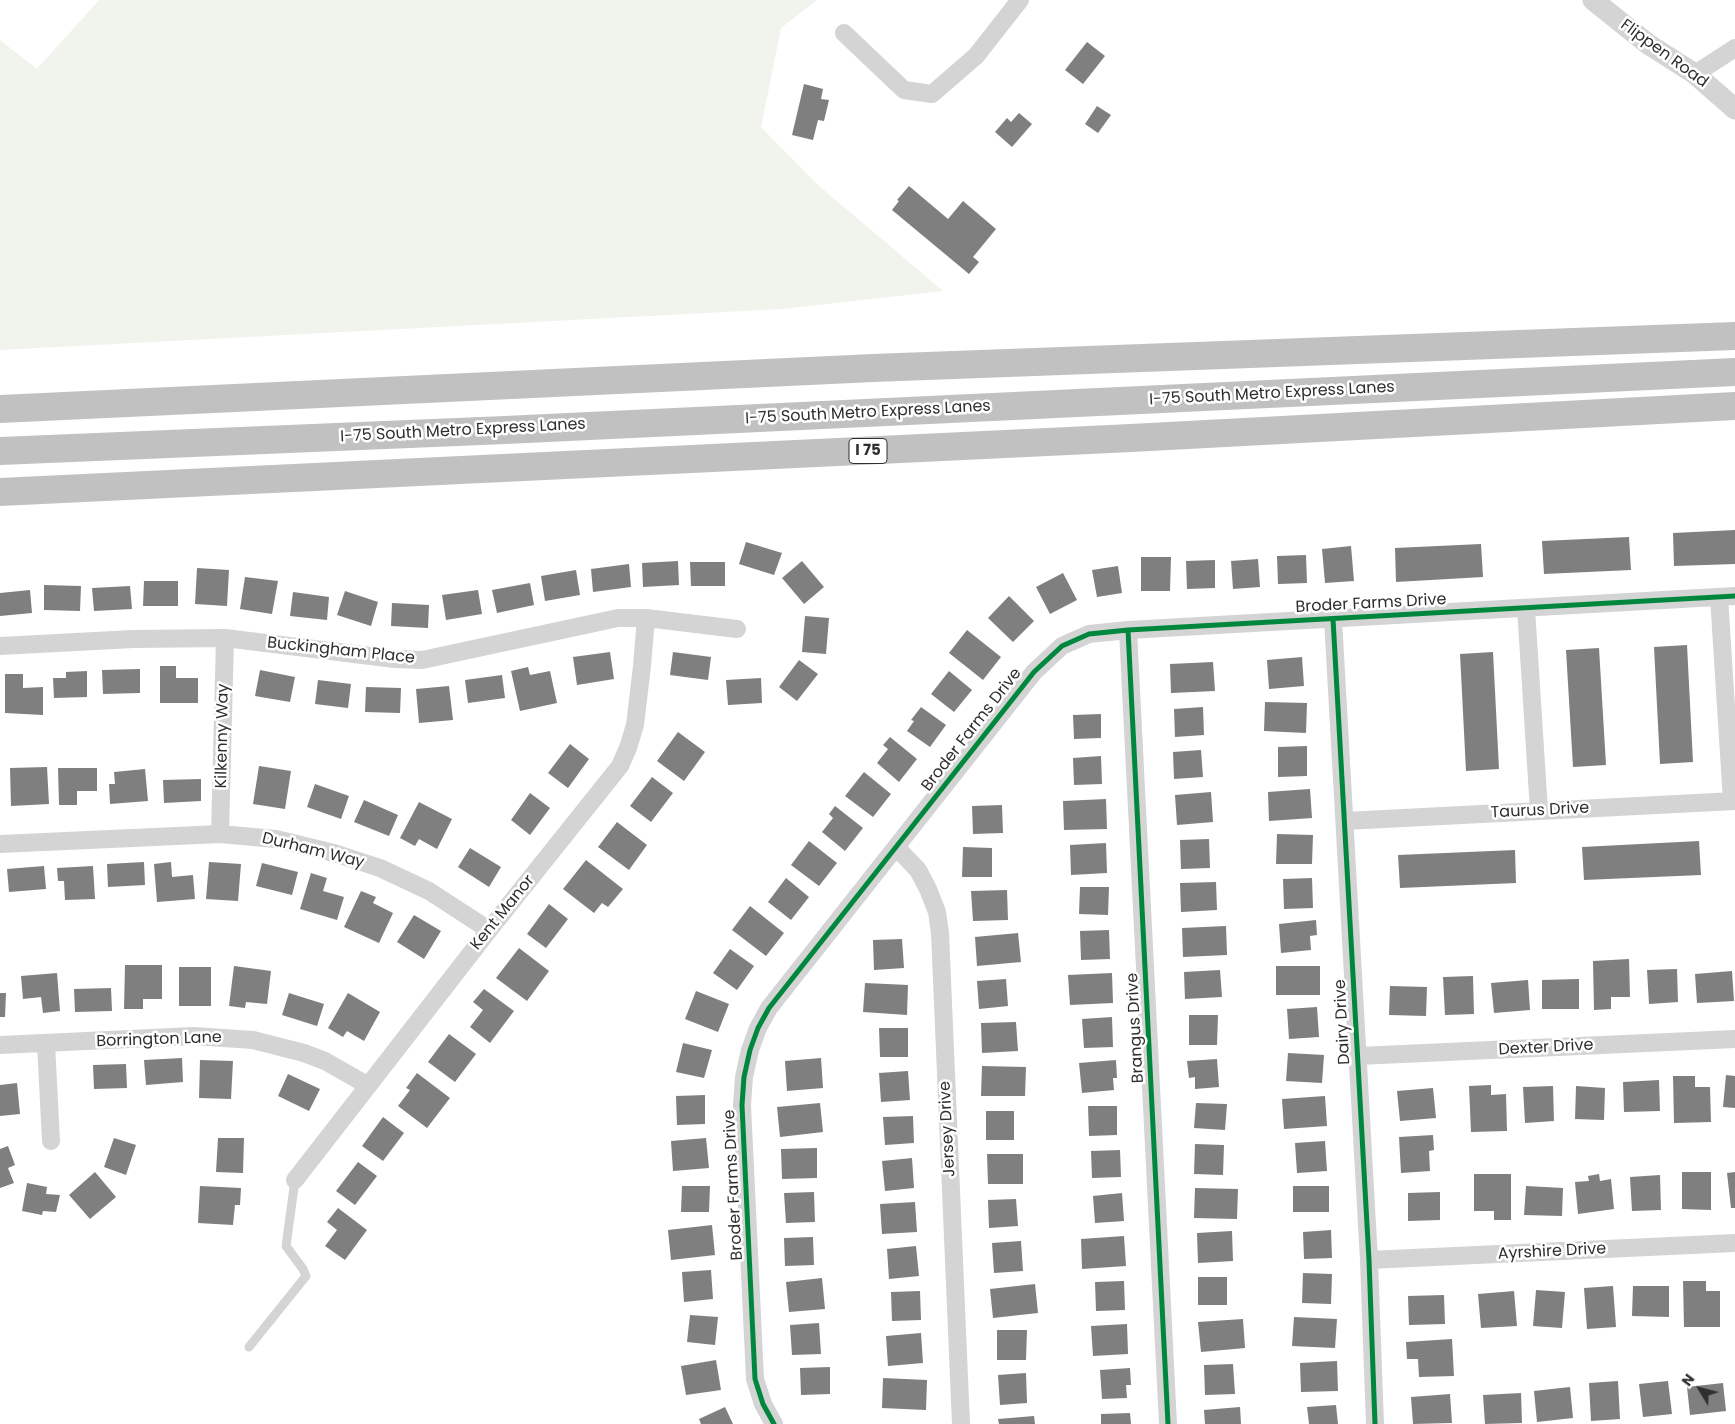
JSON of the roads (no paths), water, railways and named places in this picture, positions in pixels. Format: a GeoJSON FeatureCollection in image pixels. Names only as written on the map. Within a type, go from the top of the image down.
{"type":"FeatureCollection","features":[{"type":"Feature","properties":{"kind":"highway"},"geometry":{"type":"LineString","coordinates":[[0,409],[863,369],[1735,336]]}},
{"type":"Feature","properties":{"kind":"highway","name":"I-75 South Metro Express Lanes"},"geometry":{"type":"LineString","coordinates":[[0,451],[1735,372]]}},
{"type":"Feature","properties":{"kind":"highway","name":"I 75"},"geometry":{"type":"LineString","coordinates":[[0,492],[1091,440],[1735,406]]}},
{"type":"Feature","properties":{"kind":"street"},"geometry":{"type":"LineString","coordinates":[[844,33],[904,90],[932,94],[976,56],[1020,0]]}},
{"type":"Feature","properties":{"kind":"street","name":"Flippen Road"},"geometry":{"type":"LineString","coordinates":[[1593,0],[1648,44],[1695,74],[1735,109]]}},
{"type":"Feature","properties":{"kind":"street"},"geometry":{"type":"LineString","coordinates":[[1695,74],[1735,48]]}},
{"type":"Feature","properties":{"kind":"street"},"geometry":{"type":"LineString","coordinates":[[1727,597],[1733,801]]}},
{"type":"Feature","properties":{"kind":"street","name":"Broder Farms Drive"},"geometry":{"type":"LineString","coordinates":[[774,1424],[763,1404],[756,1379],[742,1105],[744,1077],[750,1050],[758,1028],[769,1008],[1034,672],[1062,646],[1089,634],[1128,630],[1727,597]]}},
{"type":"Feature","properties":{"kind":"street"},"geometry":{"type":"LineString","coordinates":[[1526,608],[1539,812]]}},
{"type":"Feature","properties":{"kind":"street","name":"Buckingham Place"},"geometry":{"type":"LineString","coordinates":[[0,646],[133,639],[225,638],[395,659],[422,660],[618,618],[646,618],[737,629]]}},
{"type":"Feature","properties":{"kind":"street","name":"Kent Manor"},"geometry":{"type":"LineString","coordinates":[[295,1180],[367,1085],[606,784],[624,757],[635,725],[646,618]]}},
{"type":"Feature","properties":{"kind":"street","name":"Dairy Drive"},"geometry":{"type":"LineString","coordinates":[[1333,619],[1369,1260],[1375,1424]]}},
{"type":"Feature","properties":{"kind":"street","name":"Brangus Drive"},"geometry":{"type":"LineString","coordinates":[[1128,630],[1168,1424]]}},
{"type":"Feature","properties":{"kind":"street","name":"Kilkenny Way"},"geometry":{"type":"LineString","coordinates":[[220,834],[225,638]]}},
{"type":"Feature","properties":{"kind":"street","name":"Taurus Drive"},"geometry":{"type":"LineString","coordinates":[[1344,822],[1733,801]]}},
{"type":"Feature","properties":{"kind":"street","name":"Durham Way"},"geometry":{"type":"LineString","coordinates":[[0,844],[220,834],[276,839],[334,853],[380,868],[429,891],[489,930]]}},
{"type":"Feature","properties":{"kind":"street","name":"Jersey Drive"},"geometry":{"type":"LineString","coordinates":[[896,847],[918,870],[928,889],[937,912],[940,934],[961,1424]]}},
{"type":"Feature","properties":{"kind":"street","name":"Borrington Lane"},"geometry":{"type":"LineString","coordinates":[[0,1045],[194,1036],[253,1040],[304,1053],[325,1061],[367,1085]]}},
{"type":"Feature","properties":{"kind":"street","name":"Dexter Drive"},"geometry":{"type":"LineString","coordinates":[[1358,1056],[1735,1039]]}},
{"type":"Feature","properties":{"kind":"street"},"geometry":{"type":"LineString","coordinates":[[46,1044],[51,1141]]}},
{"type":"Feature","properties":{"kind":"street","name":"Ayrshire Drive"},"geometry":{"type":"LineString","coordinates":[[1369,1260],[1735,1243]]}},
{"type":"Feature","properties":{"kind":"lane"},"geometry":{"type":"LineString","coordinates":[[250,1347],[306,1276],[286,1246],[295,1180]]}}]}
